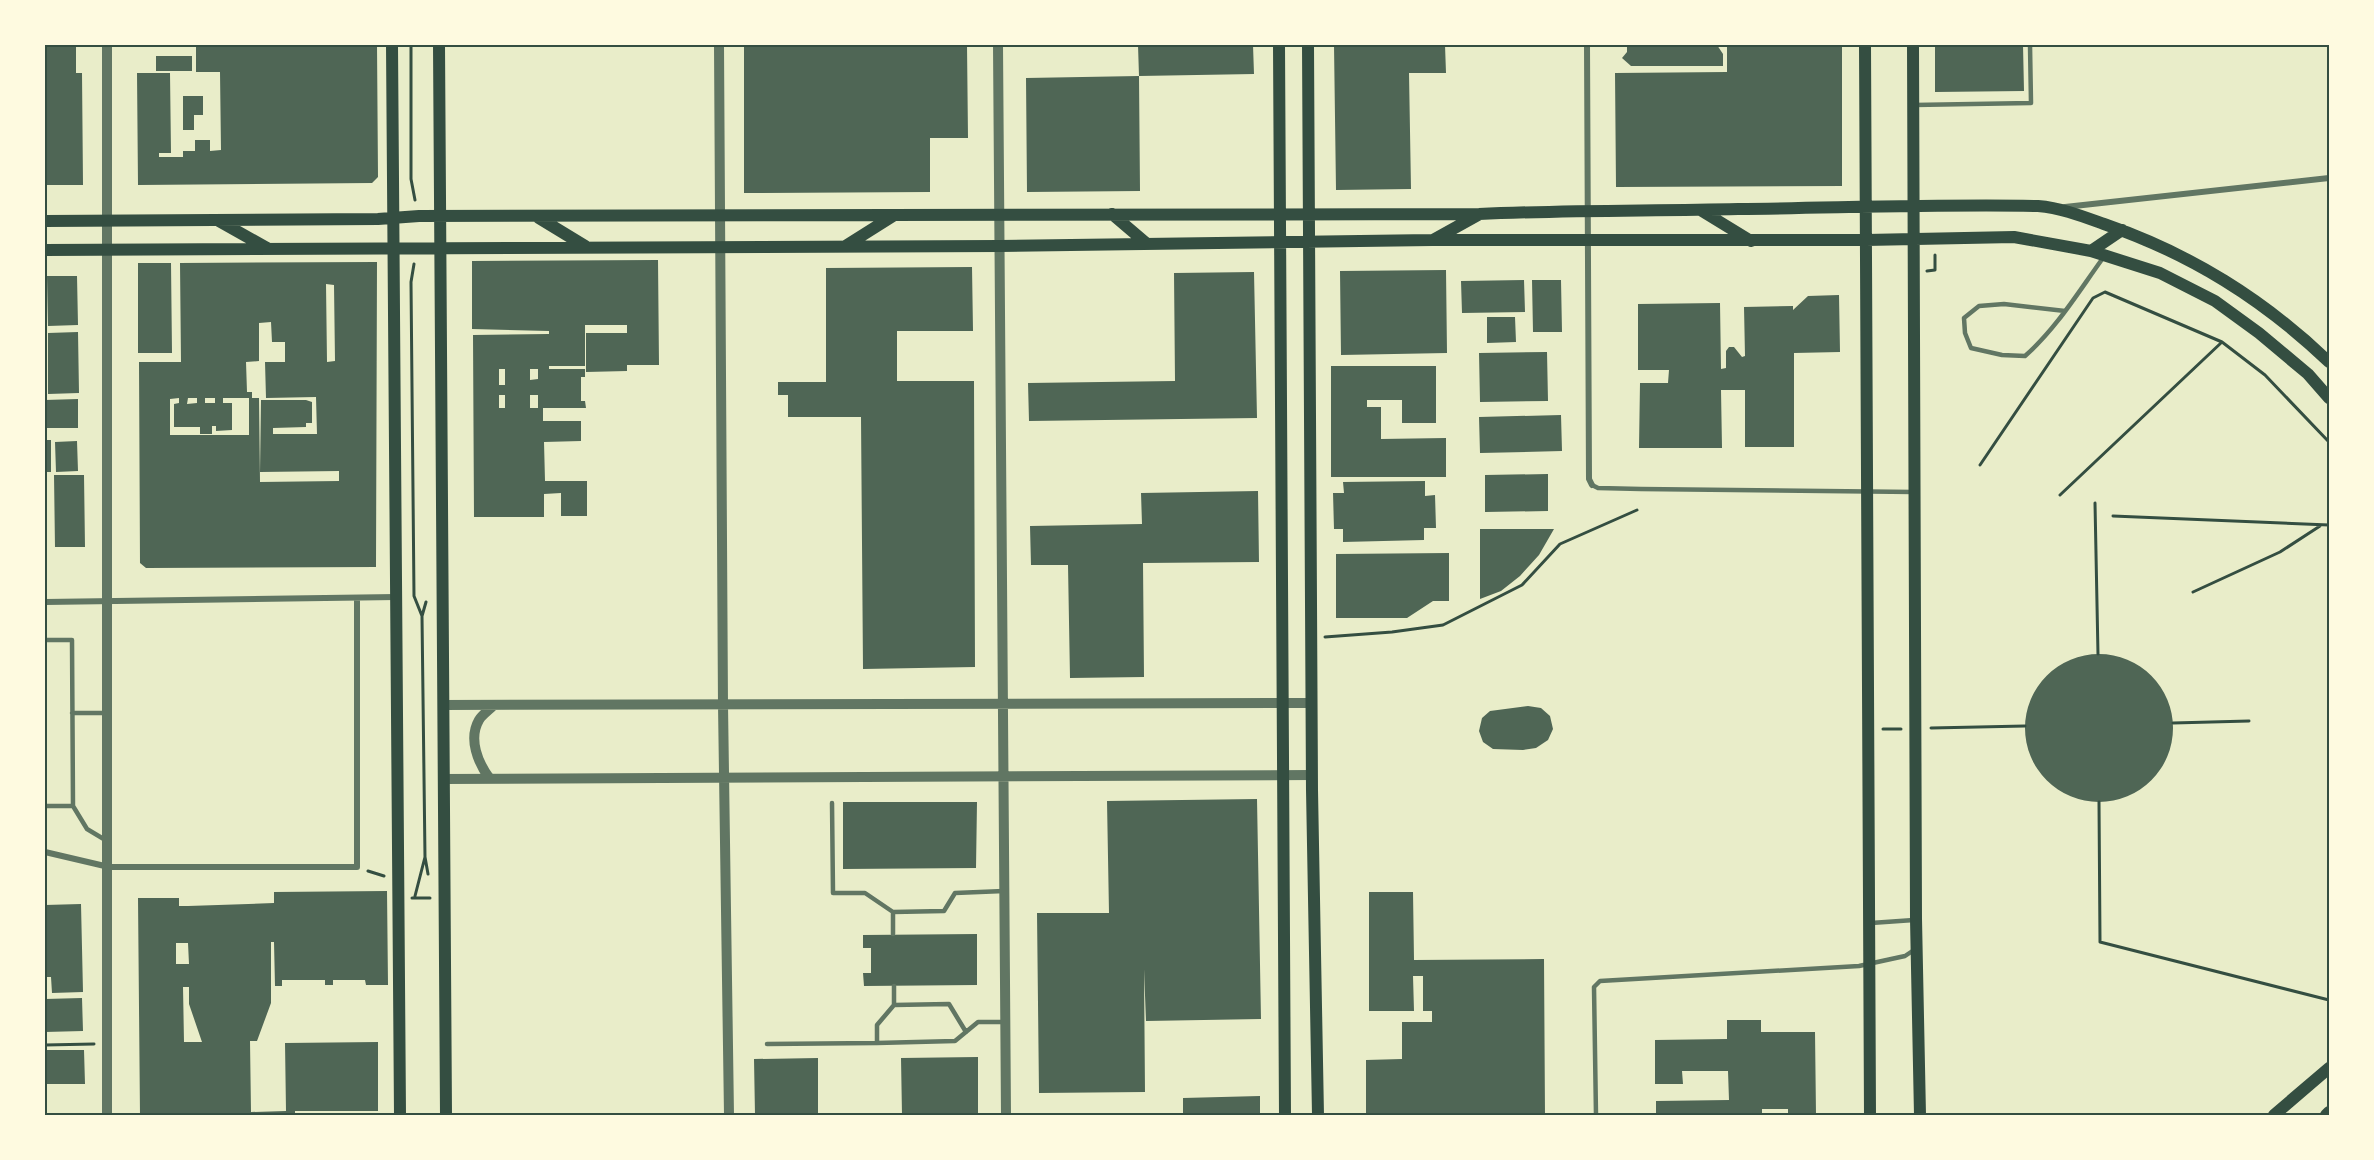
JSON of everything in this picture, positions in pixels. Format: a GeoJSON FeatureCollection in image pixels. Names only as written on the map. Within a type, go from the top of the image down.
{"type":"FeatureCollection","features":[{"type":"Feature","properties":{"kind":"main road"},"geometry":{"type":"LineString","coordinates":[[392,45],[400,1115]]}},
{"type":"Feature","properties":{"kind":"main road"},"geometry":{"type":"LineString","coordinates":[[439,45],[446,1115]]}},
{"type":"Feature","properties":{"kind":"main road"},"geometry":{"type":"LineString","coordinates":[[1279,45],[1285,1115]]}},
{"type":"Feature","properties":{"kind":"main road"},"geometry":{"type":"LineString","coordinates":[[1308,45],[1312,775],[1318,1115]]}},
{"type":"Feature","properties":{"kind":"main road"},"geometry":{"type":"LineString","coordinates":[[1865,45],[1870,1115]]}},
{"type":"Feature","properties":{"kind":"main road"},"geometry":{"type":"LineString","coordinates":[[1913,45],[1916,919],[1920,1115]]}},
{"type":"Feature","properties":{"kind":"main road"},"geometry":{"type":"LineString","coordinates":[[45,221],[218,221],[418,216],[538,218],[1479,214],[1586,210],[1866,207],[1913,204],[2058,208],[2122,230],[2223,277],[2329,362]]}},
{"type":"Feature","properties":{"kind":"main road"},"geometry":{"type":"LineString","coordinates":[[1701,210],[1751,241]]}},
{"type":"Feature","properties":{"kind":"main road"},"geometry":{"type":"LineString","coordinates":[[1112,214],[1146,243]]}},
{"type":"Feature","properties":{"kind":"main road"},"geometry":{"type":"LineString","coordinates":[[1432,240],[1479,214]]}},
{"type":"Feature","properties":{"kind":"main road"},"geometry":{"type":"LineString","coordinates":[[846,246],[893,216]]}},
{"type":"Feature","properties":{"kind":"main road"},"geometry":{"type":"LineString","coordinates":[[538,218],[585,246]]}},
{"type":"Feature","properties":{"kind":"main road"},"geometry":{"type":"LineString","coordinates":[[218,221],[267,248]]}},
{"type":"Feature","properties":{"kind":"main road"},"geometry":{"type":"LineString","coordinates":[[2091,251],[2122,230]]}},
{"type":"Feature","properties":{"kind":"main road"},"geometry":{"type":"LineString","coordinates":[[45,249],[1000,246],[1432,240],[1587,242],[2014,237],[2091,251],[2160,273],[2215,301],[2259,333],[2308,374],[2329,398]]}},
{"type":"Feature","properties":{"kind":"main road"},"geometry":{"type":"LineString","coordinates":[[2274,1115],[2329,1068]]}},
{"type":"Feature","properties":{"kind":"street"},"geometry":{"type":"LineString","coordinates":[[107,45],[105,221],[109,843],[107,1115]]}},
{"type":"Feature","properties":{"kind":"street"},"geometry":{"type":"LineString","coordinates":[[719,45],[723,705],[729,1115]]}},
{"type":"Feature","properties":{"kind":"street"},"geometry":{"type":"LineString","coordinates":[[998,45],[1006,1115]]}},
{"type":"Feature","properties":{"kind":"street"},"geometry":{"type":"LineString","coordinates":[[1587,45],[1589,479],[1592,485]]}},
{"type":"Feature","properties":{"kind":"street"},"geometry":{"type":"LineString","coordinates":[[2058,208],[2329,178]]}},
{"type":"Feature","properties":{"kind":"street"},"geometry":{"type":"LineString","coordinates":[[45,602],[397,597]]}},
{"type":"Feature","properties":{"kind":"street"},"geometry":{"type":"LineString","coordinates":[[45,852],[109,867],[357,867],[357,598]]}},
{"type":"Feature","properties":{"kind":"street"},"geometry":{"type":"LineString","coordinates":[[442,705],[1312,703]]}},
{"type":"Feature","properties":{"kind":"street"},"geometry":{"type":"LineString","coordinates":[[490,779],[480,766],[474,744],[478,720],[493,706]]}},
{"type":"Feature","properties":{"kind":"street"},"geometry":{"type":"LineString","coordinates":[[443,779],[1312,775]]}},
{"type":"Feature","properties":{"kind":"lane"},"geometry":{"type":"LineString","coordinates":[[1914,105],[2031,102],[2030,45]]}},
{"type":"Feature","properties":{"kind":"lane"},"geometry":{"type":"LineString","coordinates":[[2065,310],[2004,304],[1979,306],[1964,318],[1965,333],[1971,348],[2002,355],[2025,356],[2042,341],[2065,310],[2105,256]]}},
{"type":"Feature","properties":{"kind":"lane"},"geometry":{"type":"LineString","coordinates":[[1592,485],[1598,488],[1641,489],[1916,492]]}},
{"type":"Feature","properties":{"kind":"lane"},"geometry":{"type":"LineString","coordinates":[[45,640],[72,640],[73,807],[87,829],[109,843]]}},
{"type":"Feature","properties":{"kind":"lane"},"geometry":{"type":"LineString","coordinates":[[72,713],[108,713]]}},
{"type":"Feature","properties":{"kind":"lane"},"geometry":{"type":"LineString","coordinates":[[832,803],[833,893],[865,893],[893,912],[944,911],[955,893],[1004,891]]}},
{"type":"Feature","properties":{"kind":"lane"},"geometry":{"type":"LineString","coordinates":[[45,806],[73,807]]}},
{"type":"Feature","properties":{"kind":"lane"},"geometry":{"type":"LineString","coordinates":[[893,912],[893,934]]}},
{"type":"Feature","properties":{"kind":"lane"},"geometry":{"type":"LineString","coordinates":[[1868,924],[1916,919]]}},
{"type":"Feature","properties":{"kind":"lane"},"geometry":{"type":"LineString","coordinates":[[1596,1115],[1594,987],[1600,981],[1870,965],[1905,956],[1917,949]]}},
{"type":"Feature","properties":{"kind":"lane"},"geometry":{"type":"LineString","coordinates":[[877,1042],[877,1025],[894,1005],[894,986]]}},
{"type":"Feature","properties":{"kind":"lane"},"geometry":{"type":"LineString","coordinates":[[894,1005],[949,1004],[966,1032]]}},
{"type":"Feature","properties":{"kind":"lane"},"geometry":{"type":"LineString","coordinates":[[766,1044],[955,1041],[978,1022],[1006,1022]]}},
{"type":"Feature","properties":{"kind":"path"},"geometry":{"type":"LineString","coordinates":[[411,45],[411,179],[418,216]]}},
{"type":"Feature","properties":{"kind":"path"},"geometry":{"type":"LineString","coordinates":[[420,249],[413,267],[411,294],[414,596],[422,616]]}},
{"type":"Feature","properties":{"kind":"path"},"geometry":{"type":"LineString","coordinates":[[1980,465],[2093,298],[2105,292],[2222,342],[2265,375],[2329,442]]}},
{"type":"Feature","properties":{"kind":"path"},"geometry":{"type":"LineString","coordinates":[[2060,495],[2222,342]]}},
{"type":"Feature","properties":{"kind":"path"},"geometry":{"type":"LineString","coordinates":[[2095,503],[2098,654]]}},
{"type":"Feature","properties":{"kind":"path"},"geometry":{"type":"LineString","coordinates":[[1311,638],[1392,632],[1443,625],[1522,585],[1560,544],[1637,510]]}},
{"type":"Feature","properties":{"kind":"path"},"geometry":{"type":"LineString","coordinates":[[2114,516],[2329,525]]}},
{"type":"Feature","properties":{"kind":"path"},"geometry":{"type":"LineString","coordinates":[[2193,592],[2280,552],[2322,525]]}},
{"type":"Feature","properties":{"kind":"path"},"geometry":{"type":"LineString","coordinates":[[425,857],[422,616],[428,597]]}},
{"type":"Feature","properties":{"kind":"path"},"geometry":{"type":"LineString","coordinates":[[2173,723],[2248,721]]}},
{"type":"Feature","properties":{"kind":"path"},"geometry":{"type":"LineString","coordinates":[[1960,727],[2025,726]]}},
{"type":"Feature","properties":{"kind":"path"},"geometry":{"type":"LineString","coordinates":[[2099,802],[2100,942],[2329,1000]]}},
{"type":"Feature","properties":{"kind":"path"},"geometry":{"type":"LineString","coordinates":[[45,1045],[107,1044]]}},
{"type":"Feature","properties":{"kind":"building"},"geometry":{"type":"Polygon","coordinates":[[[45,45],[76,45],[76,73],[82,73],[83,185],[45,185],[45,45]]]}},
{"type":"Feature","properties":{"kind":"building"},"geometry":{"type":"Polygon","coordinates":[[[196,45],[377,45],[378,177],[372,183],[138,185],[137,73],[170,73],[171,153],[159,153],[159,157],[183,157],[183,151],[195,151],[195,140],[210,140],[210,151],[221,150],[220,72],[196,72],[196,45]]]}},
{"type":"Feature","properties":{"kind":"building"},"geometry":{"type":"Polygon","coordinates":[[[744,45],[967,45],[968,138],[930,138],[930,192],[744,193],[744,45]]]}},
{"type":"Feature","properties":{"kind":"building"},"geometry":{"type":"Polygon","coordinates":[[[1138,45],[1253,45],[1254,74],[1139,76],[1138,45]]]}},
{"type":"Feature","properties":{"kind":"building"},"geometry":{"type":"Polygon","coordinates":[[[1334,45],[1445,45],[1446,73],[1409,73],[1411,189],[1336,190],[1334,45]]]}},
{"type":"Feature","properties":{"kind":"building"},"geometry":{"type":"Polygon","coordinates":[[[1627,45],[1632,47],[1717,45],[1723,54],[1723,66],[1631,66],[1622,58],[1627,52],[1627,45]]]}},
{"type":"Feature","properties":{"kind":"building"},"geometry":{"type":"Polygon","coordinates":[[[1727,45],[1842,45],[1842,186],[1616,187],[1615,73],[1727,72],[1727,45]]]}},
{"type":"Feature","properties":{"kind":"building"},"geometry":{"type":"Polygon","coordinates":[[[1935,45],[2023,45],[2024,91],[1935,92],[1935,45]]]}},
{"type":"Feature","properties":{"kind":"building"},"geometry":{"type":"Polygon","coordinates":[[[156,56],[192,56],[192,71],[156,71],[156,56]]]}},
{"type":"Feature","properties":{"kind":"building"},"geometry":{"type":"Polygon","coordinates":[[[1139,76],[1140,191],[1027,192],[1026,78],[1139,76]]]}},
{"type":"Feature","properties":{"kind":"building"},"geometry":{"type":"Polygon","coordinates":[[[183,96],[203,96],[203,115],[194,115],[194,130],[183,130],[183,96]]]}},
{"type":"Feature","properties":{"kind":"building"},"geometry":{"type":"Polygon","coordinates":[[[658,260],[659,365],[627,365],[627,371],[586,372],[586,333],[627,333],[627,325],[585,325],[585,366],[549,366],[549,369],[585,369],[585,377],[581,377],[581,401],[585,401],[586,408],[543,408],[543,421],[581,421],[581,441],[544,442],[545,481],[587,481],[587,516],[561,516],[561,493],[544,494],[544,517],[474,517],[473,335],[549,334],[549,331],[472,329],[472,261],[658,260]],[[499,369],[499,385],[505,385],[505,369],[499,369]],[[530,369],[530,380],[538,379],[538,369],[530,369]],[[499,395],[499,408],[505,408],[505,395],[499,395]],[[530,395],[530,408],[538,408],[538,395],[530,395]]]}},
{"type":"Feature","properties":{"kind":"building"},"geometry":{"type":"Polygon","coordinates":[[[377,262],[376,567],[146,568],[140,563],[139,362],[181,362],[180,263],[377,262]],[[326,284],[327,362],[335,361],[334,285],[326,284]],[[271,322],[259,323],[259,361],[246,362],[247,392],[252,392],[252,398],[259,398],[260,482],[339,481],[339,471],[260,472],[261,400],[312,402],[312,423],[306,423],[306,427],[273,428],[273,434],[317,434],[316,397],[266,398],[265,362],[285,362],[285,342],[272,342],[271,322]],[[179,398],[170,399],[170,435],[249,435],[249,398],[223,398],[223,403],[232,403],[232,430],[216,431],[216,426],[212,426],[212,434],[200,434],[200,427],[174,427],[174,404],[179,403],[179,398]],[[188,398],[187,404],[197,403],[197,398],[188,398]],[[205,398],[205,403],[215,403],[215,398],[205,398]]]}},
{"type":"Feature","properties":{"kind":"building"},"geometry":{"type":"Polygon","coordinates":[[[138,263],[171,263],[172,353],[138,353],[138,263]]]}},
{"type":"Feature","properties":{"kind":"building"},"geometry":{"type":"Polygon","coordinates":[[[972,267],[973,331],[897,331],[897,381],[974,381],[975,667],[863,669],[861,417],[788,417],[788,395],[778,395],[778,382],[826,382],[826,268],[972,267]]]}},
{"type":"Feature","properties":{"kind":"building"},"geometry":{"type":"Polygon","coordinates":[[[1446,270],[1447,353],[1341,355],[1340,271],[1446,270]]]}},
{"type":"Feature","properties":{"kind":"building"},"geometry":{"type":"Polygon","coordinates":[[[1254,272],[1257,418],[1029,421],[1028,383],[1175,381],[1174,273],[1254,272]]]}},
{"type":"Feature","properties":{"kind":"building"},"geometry":{"type":"Polygon","coordinates":[[[47,276],[77,276],[78,325],[48,326],[47,276]]]}},
{"type":"Feature","properties":{"kind":"building"},"geometry":{"type":"Polygon","coordinates":[[[1524,280],[1525,312],[1462,313],[1461,281],[1524,280]]]}},
{"type":"Feature","properties":{"kind":"building"},"geometry":{"type":"Polygon","coordinates":[[[1532,280],[1561,280],[1562,332],[1533,332],[1532,280]]]}},
{"type":"Feature","properties":{"kind":"building"},"geometry":{"type":"Polygon","coordinates":[[[1839,295],[1840,352],[1794,353],[1794,447],[1745,447],[1745,390],[1721,390],[1722,448],[1639,448],[1640,383],[1668,383],[1669,370],[1638,370],[1638,304],[1720,303],[1721,369],[1726,368],[1726,351],[1729,347],[1734,347],[1742,357],[1745,356],[1744,307],[1793,306],[1793,310],[1808,296],[1839,295]]]}},
{"type":"Feature","properties":{"kind":"building"},"geometry":{"type":"Polygon","coordinates":[[[1487,317],[1515,317],[1516,342],[1487,343],[1487,317]]]}},
{"type":"Feature","properties":{"kind":"building"},"geometry":{"type":"Polygon","coordinates":[[[78,332],[79,393],[48,394],[48,333],[78,332]]]}},
{"type":"Feature","properties":{"kind":"building"},"geometry":{"type":"Polygon","coordinates":[[[1547,352],[1548,401],[1480,402],[1479,353],[1547,352]]]}},
{"type":"Feature","properties":{"kind":"building"},"geometry":{"type":"Polygon","coordinates":[[[1331,366],[1436,366],[1436,423],[1402,423],[1402,400],[1367,400],[1367,407],[1381,407],[1381,439],[1446,438],[1446,477],[1331,477],[1331,366]]]}},
{"type":"Feature","properties":{"kind":"building"},"geometry":{"type":"Polygon","coordinates":[[[78,399],[78,428],[45,428],[45,400],[78,399]]]}},
{"type":"Feature","properties":{"kind":"building"},"geometry":{"type":"Polygon","coordinates":[[[1561,415],[1562,451],[1480,453],[1479,417],[1561,415]]]}},
{"type":"Feature","properties":{"kind":"building"},"geometry":{"type":"Polygon","coordinates":[[[45,440],[51,440],[51,472],[45,472],[45,440]]]}},
{"type":"Feature","properties":{"kind":"building"},"geometry":{"type":"Polygon","coordinates":[[[77,441],[78,471],[56,472],[55,442],[77,441]]]}},
{"type":"Feature","properties":{"kind":"building"},"geometry":{"type":"Polygon","coordinates":[[[1548,474],[1548,511],[1485,512],[1485,475],[1548,474]]]}},
{"type":"Feature","properties":{"kind":"building"},"geometry":{"type":"Polygon","coordinates":[[[54,475],[84,475],[85,547],[55,547],[54,475]]]}},
{"type":"Feature","properties":{"kind":"building"},"geometry":{"type":"Polygon","coordinates":[[[1425,481],[1425,496],[1435,495],[1436,528],[1424,528],[1424,540],[1343,542],[1343,529],[1334,529],[1333,493],[1344,493],[1343,482],[1425,481]]]}},
{"type":"Feature","properties":{"kind":"building"},"geometry":{"type":"Polygon","coordinates":[[[1258,491],[1259,562],[1143,563],[1144,677],[1070,678],[1068,565],[1031,565],[1030,526],[1142,524],[1141,493],[1258,491]]]}},
{"type":"Feature","properties":{"kind":"building"},"geometry":{"type":"Polygon","coordinates":[[[1480,529],[1554,529],[1539,555],[1520,576],[1501,591],[1480,599],[1480,529]]]}},
{"type":"Feature","properties":{"kind":"building"},"geometry":{"type":"Polygon","coordinates":[[[1449,553],[1449,601],[1433,601],[1407,618],[1336,618],[1336,554],[1449,553]]]}},
{"type":"Feature","properties":{"kind":"building"},"geometry":{"type":"Polygon","coordinates":[[[2099,654],[2113,655],[2127,660],[2140,666],[2151,676],[2161,687],[2167,700],[2172,714],[2172,742],[2167,756],[2161,769],[2151,780],[2140,790],[2127,796],[2113,801],[2099,802],[2085,801],[2071,796],[2058,790],[2047,780],[2037,769],[2031,756],[2026,742],[2025,728],[2026,714],[2031,700],[2037,687],[2047,676],[2058,666],[2071,660],[2085,655],[2099,654]]]}},
{"type":"Feature","properties":{"kind":"building"},"geometry":{"type":"Polygon","coordinates":[[[1528,706],[1541,708],[1550,716],[1553,729],[1548,740],[1536,748],[1523,750],[1493,749],[1483,742],[1479,731],[1482,718],[1490,711],[1528,706]]]}},
{"type":"Feature","properties":{"kind":"building"},"geometry":{"type":"Polygon","coordinates":[[[1257,799],[1261,1019],[1146,1021],[1144,969],[1145,1092],[1039,1093],[1037,913],[1109,913],[1107,801],[1257,799]]]}},
{"type":"Feature","properties":{"kind":"building"},"geometry":{"type":"Polygon","coordinates":[[[843,802],[977,802],[976,868],[843,869],[843,802]]]}},
{"type":"Feature","properties":{"kind":"building"},"geometry":{"type":"Polygon","coordinates":[[[387,891],[388,985],[366,985],[365,980],[333,980],[333,985],[325,985],[325,980],[282,980],[282,986],[275,986],[274,942],[271,942],[271,1003],[257,1041],[250,1041],[251,1112],[286,1111],[285,1043],[378,1042],[378,1111],[295,1111],[295,1115],[140,1115],[138,898],[179,898],[179,906],[274,903],[274,892],[387,891]],[[176,943],[176,964],[189,964],[188,943],[176,943]],[[183,987],[184,1042],[202,1042],[189,1004],[189,987],[183,987]]]}},
{"type":"Feature","properties":{"kind":"building"},"geometry":{"type":"Polygon","coordinates":[[[1369,892],[1413,892],[1414,960],[1544,959],[1545,1115],[1366,1115],[1366,1060],[1402,1059],[1402,1022],[1432,1022],[1432,1011],[1423,1011],[1423,976],[1413,976],[1414,1011],[1369,1011],[1369,892]]]}},
{"type":"Feature","properties":{"kind":"building"},"geometry":{"type":"Polygon","coordinates":[[[81,904],[83,992],[52,993],[51,977],[45,977],[45,905],[81,904]]]}},
{"type":"Feature","properties":{"kind":"building"},"geometry":{"type":"Polygon","coordinates":[[[977,934],[977,985],[864,986],[863,973],[871,973],[871,948],[863,948],[863,935],[977,934]]]}},
{"type":"Feature","properties":{"kind":"building"},"geometry":{"type":"Polygon","coordinates":[[[82,998],[83,1031],[45,1032],[45,999],[82,998]]]}},
{"type":"Feature","properties":{"kind":"building"},"geometry":{"type":"Polygon","coordinates":[[[1727,1020],[1761,1020],[1761,1032],[1815,1032],[1816,1115],[1788,1115],[1788,1109],[1762,1109],[1762,1115],[1656,1115],[1656,1101],[1729,1100],[1728,1071],[1682,1071],[1683,1084],[1655,1084],[1655,1040],[1727,1039],[1727,1020]]]}},
{"type":"Feature","properties":{"kind":"building"},"geometry":{"type":"Polygon","coordinates":[[[45,1050],[84,1050],[85,1084],[45,1084],[45,1050]]]}},
{"type":"Feature","properties":{"kind":"building"},"geometry":{"type":"Polygon","coordinates":[[[978,1057],[978,1115],[902,1115],[901,1058],[978,1057]]]}},
{"type":"Feature","properties":{"kind":"building"},"geometry":{"type":"Polygon","coordinates":[[[818,1058],[818,1115],[755,1115],[754,1059],[818,1058]]]}},
{"type":"Feature","properties":{"kind":"building"},"geometry":{"type":"Polygon","coordinates":[[[1260,1096],[1260,1115],[1183,1115],[1183,1098],[1260,1096]]]}}]}
